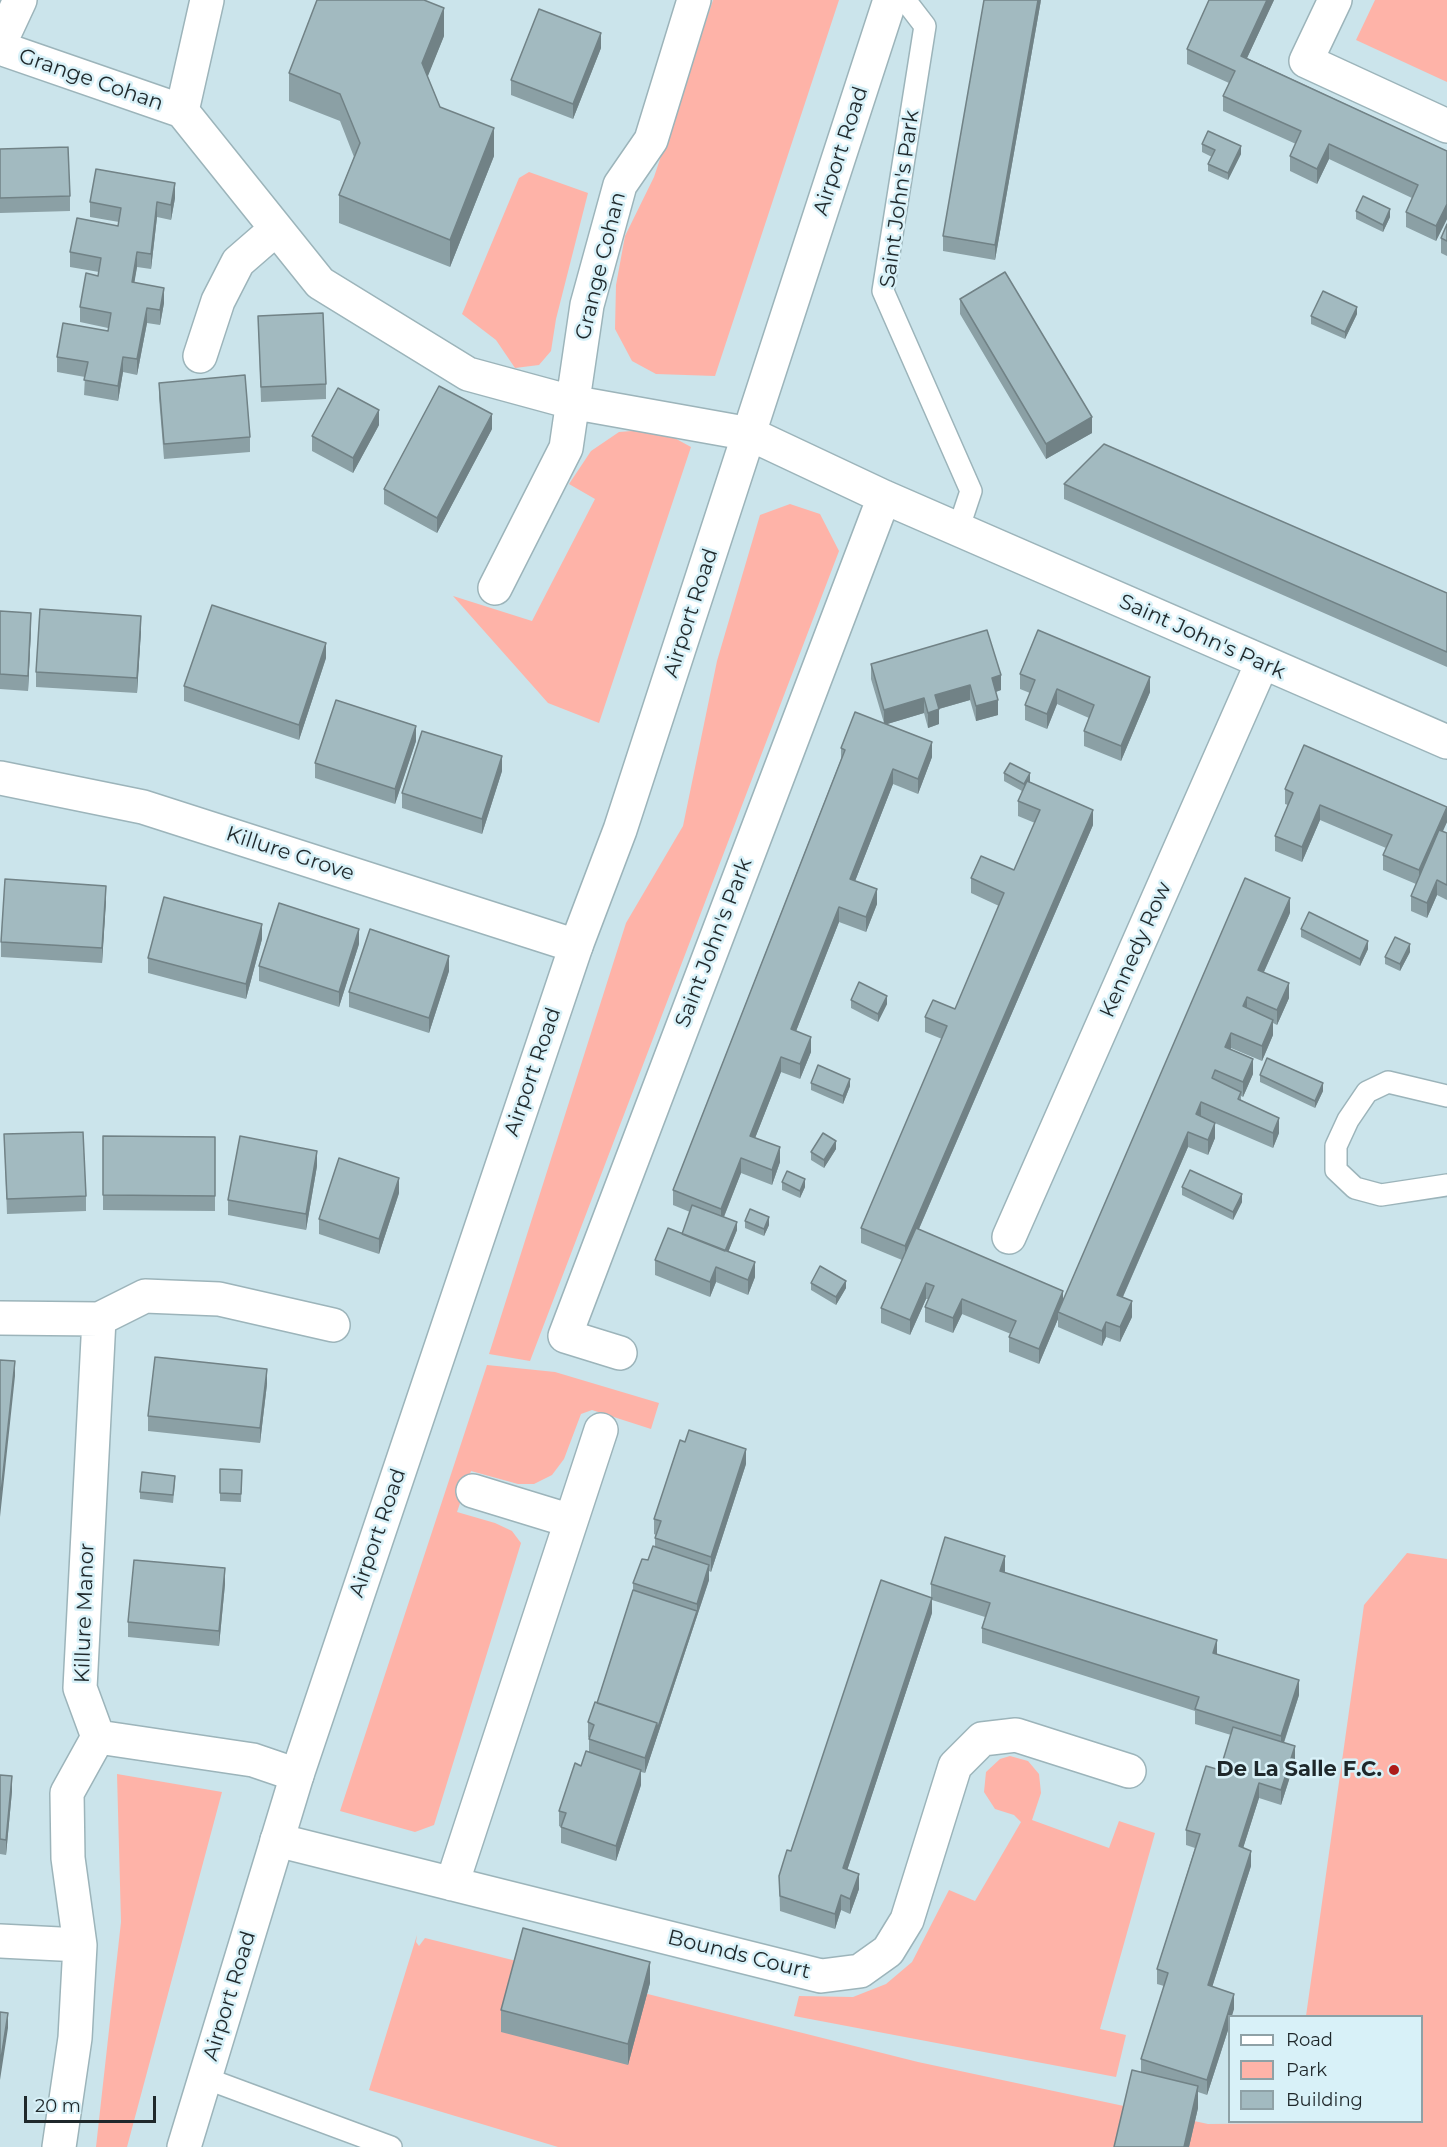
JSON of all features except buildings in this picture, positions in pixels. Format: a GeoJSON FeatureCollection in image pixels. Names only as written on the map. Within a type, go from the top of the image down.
{"type":"FeatureCollection","features":[{"type":"Feature","properties":{"kind":"street","name":"Grange Cohan"},"geometry":{"type":"LineString","coordinates":[[0,43],[20,0]]}},
{"type":"Feature","properties":{"kind":"street","name":"Grange Cohan"},"geometry":{"type":"LineString","coordinates":[[182,111],[207,0]]}},
{"type":"Feature","properties":{"kind":"street","name":"Grange Cohan"},"geometry":{"type":"LineString","coordinates":[[495,588],[566,447],[587,305],[620,185],[651,140],[694,0]]}},
{"type":"Feature","properties":{"kind":"street","name":"Airport Road"},"geometry":{"type":"LineString","coordinates":[[184,2147],[297,1775],[576,946],[620,830],[890,0]]}},
{"type":"Feature","properties":{"kind":"street"},"geometry":{"type":"LineString","coordinates":[[1335,0],[1306,61],[1447,126]]}},
{"type":"Feature","properties":{"kind":"street","name":"Grange Cohan"},"geometry":{"type":"LineString","coordinates":[[0,48],[182,111],[320,283],[468,374],[571,402],[750,434]]}},
{"type":"Feature","properties":{"kind":"street"},"geometry":{"type":"LineString","coordinates":[[200,356],[218,301],[238,262],[276,229]]}},
{"type":"Feature","properties":{"kind":"street","name":"Saint John's Park"},"geometry":{"type":"LineString","coordinates":[[750,434],[958,530],[1447,742]]}},
{"type":"Feature","properties":{"kind":"street","name":"Saint John's Park"},"geometry":{"type":"LineString","coordinates":[[620,1353],[566,1336],[884,497]]}},
{"type":"Feature","properties":{"kind":"street","name":"Kennedy Row"},"geometry":{"type":"LineString","coordinates":[[1009,1237],[1262,663]]}},
{"type":"Feature","properties":{"kind":"street","name":"Killure Grove"},"geometry":{"type":"LineString","coordinates":[[0,778],[143,807],[576,946]]}},
{"type":"Feature","properties":{"kind":"street"},"geometry":{"type":"LineString","coordinates":[[0,1318],[99,1320],[145,1296],[219,1299],[333,1325]]}},
{"type":"Feature","properties":{"kind":"street","name":"Killure Manor"},"geometry":{"type":"LineString","coordinates":[[98,1737],[80,1688],[99,1320]]}},
{"type":"Feature","properties":{"kind":"street"},"geometry":{"type":"LineString","coordinates":[[452,1884],[601,1430]]}},
{"type":"Feature","properties":{"kind":"street"},"geometry":{"type":"LineString","coordinates":[[473,1491],[571,1521]]}},
{"type":"Feature","properties":{"kind":"street","name":"Bounds Court"},"geometry":{"type":"LineString","coordinates":[[277,1840],[821,1976],[860,1971],[888,1951],[907,1920],[955,1766],[982,1740],[1016,1735],[1129,1771]]}},
{"type":"Feature","properties":{"kind":"street"},"geometry":{"type":"LineString","coordinates":[[59,2147],[75,2038],[80,1945],[68,1858],[67,1793],[98,1737],[253,1760],[297,1775]]}},
{"type":"Feature","properties":{"kind":"street"},"geometry":{"type":"LineString","coordinates":[[0,1941],[80,1945]]}},
{"type":"Feature","properties":{"kind":"lane","name":"Saint John's Park"},"geometry":{"type":"LineString","coordinates":[[905,0],[925,26],[883,291],[971,491],[958,530]]}},
{"type":"Feature","properties":{"kind":"lane"},"geometry":{"type":"LineString","coordinates":[[1447,1096],[1388,1082],[1367,1092],[1348,1120],[1336,1146],[1336,1170],[1355,1188],[1381,1195],[1447,1185]]}},
{"type":"Feature","properties":{"kind":"lane"},"geometry":{"type":"LineString","coordinates":[[205,2078],[391,2147]]}},
{"type":"Feature","properties":{"kind":"green space"},"geometry":{"type":"Polygon","coordinates":[[[713,0],[839,0],[715,376],[656,374],[632,361],[615,329],[616,285],[625,236],[654,177],[713,0]]]}},
{"type":"Feature","properties":{"kind":"green space"},"geometry":{"type":"Polygon","coordinates":[[[1375,0],[1447,0],[1447,82],[1356,40],[1375,0]]]}},
{"type":"Feature","properties":{"kind":"green space"},"geometry":{"type":"Polygon","coordinates":[[[529,172],[588,193],[556,319],[551,351],[539,365],[515,368],[496,340],[462,314],[519,178],[529,172]]]}},
{"type":"Feature","properties":{"kind":"green space"},"geometry":{"type":"Polygon","coordinates":[[[658,429],[691,447],[599,723],[548,703],[453,596],[532,621],[595,499],[569,484],[591,451],[619,432],[658,429]]]}},
{"type":"Feature","properties":{"kind":"green space"},"geometry":{"type":"Polygon","coordinates":[[[790,504],[820,514],[839,551],[530,1361],[489,1354],[626,923],[683,826],[717,661],[760,515],[790,504]]]}},
{"type":"Feature","properties":{"kind":"green space"},"geometry":{"type":"Polygon","coordinates":[[[487,1365],[555,1372],[659,1403],[651,1429],[592,1410],[581,1414],[564,1459],[552,1475],[534,1484],[518,1484],[471,1471],[457,1512],[495,1523],[512,1531],[521,1543],[434,1825],[415,1832],[340,1811],[487,1365]]]}},
{"type":"Feature","properties":{"kind":"green space","name":"De La Salle F.C."},"geometry":{"type":"Polygon","coordinates":[[[1407,1553],[1447,1559],[1447,2147],[558,2147],[369,2090],[417,1935],[416,1942],[419,1946],[425,1938],[918,2062],[1208,2124],[1423,2123],[1423,2015],[1306,2015],[1364,1605],[1407,1553]]]}},
{"type":"Feature","properties":{"kind":"green space"},"geometry":{"type":"Polygon","coordinates":[[[1010,1756],[1028,1761],[1039,1774],[1041,1793],[1032,1820],[1109,1848],[1119,1821],[1155,1833],[1100,2029],[1126,2035],[1116,2077],[794,2016],[799,1996],[853,1997],[886,1984],[912,1962],[949,1890],[975,1901],[1021,1822],[1014,1815],[995,1809],[984,1792],[986,1772],[1000,1759],[1010,1756]]]}},
{"type":"Feature","properties":{"kind":"green space"},"geometry":{"type":"Polygon","coordinates":[[[117,1774],[222,1792],[127,2147],[96,2147],[121,1922],[117,1774]]]}},
{"type":"Feature","properties":{"kind":"place","name":"De La Salle F.C."},"geometry":{"type":"Point","coordinates":[1394,1770]}}]}
